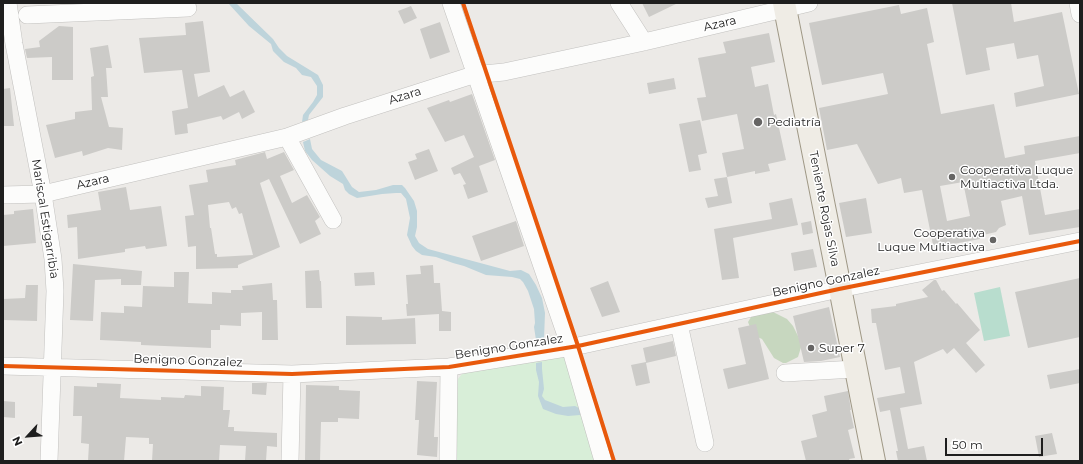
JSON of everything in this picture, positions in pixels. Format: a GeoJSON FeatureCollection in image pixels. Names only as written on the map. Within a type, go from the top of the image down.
{"type":"FeatureCollection","features":[{"type":"Feature","properties":{"kind":"main road","name":"Teniente Rojas Silva"},"geometry":{"type":"LineString","coordinates":[[785,6],[874,461]]}},
{"type":"Feature","properties":{"kind":"street","name":"Mariscal Estigarribia"},"geometry":{"type":"LineString","coordinates":[[8,3],[10,22],[9,44],[43,194],[53,259],[55,291],[49,461]]}},
{"type":"Feature","properties":{"kind":"street"},"geometry":{"type":"LineString","coordinates":[[451,3],[570,347],[603,461]]}},
{"type":"Feature","properties":{"kind":"street"},"geometry":{"type":"LineString","coordinates":[[619,3],[644,42]]}},
{"type":"Feature","properties":{"kind":"street","name":"Azara"},"geometry":{"type":"LineString","coordinates":[[3,194],[43,194],[291,135],[476,74],[504,72],[644,42],[785,6],[809,3]]}},
{"type":"Feature","properties":{"kind":"street"},"geometry":{"type":"LineString","coordinates":[[1078,3],[1080,14]]}},
{"type":"Feature","properties":{"kind":"street"},"geometry":{"type":"LineString","coordinates":[[10,22],[31,9],[188,8]]}},
{"type":"Feature","properties":{"kind":"street"},"geometry":{"type":"LineString","coordinates":[[291,135],[333,220]]}},
{"type":"Feature","properties":{"kind":"street","name":"Benigno Gonzalez"},"geometry":{"type":"LineString","coordinates":[[3,366],[292,374],[449,367],[570,347],[840,289],[1080,241]]}},
{"type":"Feature","properties":{"kind":"street"},"geometry":{"type":"LineString","coordinates":[[679,324],[705,443]]}},
{"type":"Feature","properties":{"kind":"street"},"geometry":{"type":"LineString","coordinates":[[448,461],[449,367]]}},
{"type":"Feature","properties":{"kind":"street"},"geometry":{"type":"LineString","coordinates":[[785,373],[855,369]]}},
{"type":"Feature","properties":{"kind":"street"},"geometry":{"type":"LineString","coordinates":[[290,461],[292,374]]}},
{"type":"Feature","properties":{"kind":"green space"},"geometry":{"type":"Polygon","coordinates":[[[1000,287],[1010,336],[984,341],[974,293],[1000,287]]]}},
{"type":"Feature","properties":{"kind":"green space"},"geometry":{"type":"Polygon","coordinates":[[[771,311],[787,319],[793,326],[802,344],[798,357],[786,363],[774,358],[762,339],[753,335],[748,322],[753,314],[771,311]]]}},
{"type":"Feature","properties":{"kind":"green space"},"geometry":{"type":"Polygon","coordinates":[[[566,356],[599,461],[453,461],[457,380],[462,374],[466,372],[566,356]]]}},
{"type":"Feature","properties":{"kind":"water"},"geometry":{"type":"Polygon","coordinates":[[[228,3],[236,3],[273,39],[287,56],[318,75],[323,85],[323,97],[309,115],[308,120],[302,122],[303,115],[317,95],[317,86],[311,77],[302,75],[296,68],[284,62],[273,51],[271,44],[249,26],[228,3]]]}},
{"type":"Feature","properties":{"kind":"water"},"geometry":{"type":"Polygon","coordinates":[[[310,139],[312,149],[321,160],[342,171],[352,187],[359,192],[376,190],[393,185],[402,185],[414,201],[417,211],[417,227],[415,236],[419,243],[428,249],[510,271],[521,270],[529,274],[542,298],[545,313],[544,339],[536,340],[534,309],[528,291],[520,279],[486,275],[436,257],[422,255],[416,251],[407,235],[410,218],[406,199],[401,193],[357,198],[349,194],[345,190],[343,184],[330,176],[312,160],[305,151],[303,142],[310,139]]]}},
{"type":"Feature","properties":{"kind":"water"},"geometry":{"type":"Polygon","coordinates":[[[542,362],[544,389],[542,396],[545,400],[563,407],[575,406],[579,408],[582,413],[580,415],[568,416],[556,414],[543,409],[538,396],[539,382],[536,370],[536,363],[542,362]]]}},
{"type":"Feature","properties":{"kind":"building"},"geometry":{"type":"Polygon","coordinates":[[[642,3],[678,3],[649,17],[642,3]]]}},
{"type":"Feature","properties":{"kind":"building"},"geometry":{"type":"Polygon","coordinates":[[[952,3],[1011,3],[1014,22],[1062,12],[1079,94],[1016,107],[1014,93],[1044,86],[1038,55],[1017,59],[1014,43],[986,48],[990,70],[966,75],[952,3]]]}},
{"type":"Feature","properties":{"kind":"building"},"geometry":{"type":"Polygon","coordinates":[[[899,5],[901,14],[927,8],[934,42],[927,44],[941,114],[994,104],[1005,158],[1025,154],[1024,146],[1080,136],[1080,153],[1035,161],[1045,215],[1080,209],[1080,227],[1029,235],[1022,196],[1001,201],[1006,225],[999,228],[996,232],[979,236],[980,239],[942,246],[942,244],[933,245],[922,190],[904,193],[901,178],[878,184],[857,144],[827,150],[819,108],[888,94],[883,73],[822,85],[809,23],[899,5]],[[963,182],[940,186],[947,221],[970,216],[963,182]]]}},
{"type":"Feature","properties":{"kind":"building"},"geometry":{"type":"Polygon","coordinates":[[[411,6],[417,18],[404,24],[398,11],[411,6]]]}},
{"type":"Feature","properties":{"kind":"building"},"geometry":{"type":"Polygon","coordinates":[[[203,21],[210,72],[194,74],[198,97],[224,85],[230,97],[244,90],[255,112],[242,119],[239,112],[223,120],[221,116],[187,124],[188,133],[175,135],[172,111],[188,108],[182,70],[144,73],[139,38],[186,35],[185,23],[203,21]]]}},
{"type":"Feature","properties":{"kind":"building"},"geometry":{"type":"Polygon","coordinates":[[[440,22],[450,52],[430,59],[420,29],[440,22]]]}},
{"type":"Feature","properties":{"kind":"building"},"geometry":{"type":"Polygon","coordinates":[[[59,26],[73,27],[73,80],[52,80],[52,57],[27,58],[25,49],[40,47],[39,41],[59,26]]]}},
{"type":"Feature","properties":{"kind":"building"},"geometry":{"type":"Polygon","coordinates":[[[769,33],[775,62],[751,67],[755,87],[768,84],[774,115],[776,114],[786,160],[768,164],[770,171],[755,174],[755,171],[727,177],[722,153],[744,149],[737,114],[702,121],[697,98],[706,97],[698,58],[726,53],[723,42],[769,33]]]}},
{"type":"Feature","properties":{"kind":"building"},"geometry":{"type":"Polygon","coordinates":[[[108,45],[112,68],[106,68],[108,97],[101,97],[109,127],[123,128],[122,150],[108,148],[83,156],[82,151],[55,158],[46,125],[75,119],[75,112],[92,110],[91,77],[94,76],[90,48],[108,45]]]}},
{"type":"Feature","properties":{"kind":"building"},"geometry":{"type":"Polygon","coordinates":[[[674,78],[676,89],[649,94],[647,83],[674,78]]]}},
{"type":"Feature","properties":{"kind":"building"},"geometry":{"type":"Polygon","coordinates":[[[10,88],[14,126],[3,126],[3,89],[10,88]]]}},
{"type":"Feature","properties":{"kind":"building"},"geometry":{"type":"Polygon","coordinates":[[[472,94],[495,160],[479,166],[488,192],[468,199],[463,185],[466,184],[460,173],[454,175],[451,168],[474,157],[464,135],[445,142],[427,108],[472,94]]]}},
{"type":"Feature","properties":{"kind":"building"},"geometry":{"type":"Polygon","coordinates":[[[700,120],[707,153],[698,155],[701,170],[689,172],[679,124],[700,120]]]}},
{"type":"Feature","properties":{"kind":"building"},"geometry":{"type":"Polygon","coordinates":[[[429,149],[438,171],[415,180],[408,162],[417,159],[415,154],[429,149]]]}},
{"type":"Feature","properties":{"kind":"building"},"geometry":{"type":"Polygon","coordinates":[[[265,152],[267,159],[284,152],[294,170],[280,176],[292,203],[307,195],[320,217],[315,221],[321,234],[300,244],[269,179],[260,183],[280,247],[238,265],[238,268],[196,269],[196,246],[188,247],[185,216],[194,215],[189,185],[208,182],[206,170],[236,165],[235,160],[265,152]],[[229,202],[208,205],[210,228],[215,254],[217,254],[217,257],[253,255],[242,213],[239,214],[236,207],[232,209],[229,202]]]}},
{"type":"Feature","properties":{"kind":"building"},"geometry":{"type":"Polygon","coordinates":[[[727,177],[732,203],[708,208],[705,198],[718,196],[714,179],[727,177]]]}},
{"type":"Feature","properties":{"kind":"building"},"geometry":{"type":"Polygon","coordinates":[[[126,187],[130,210],[161,206],[167,246],[146,249],[145,246],[125,249],[125,252],[78,259],[77,227],[68,228],[67,215],[101,210],[98,192],[126,187]]]}},
{"type":"Feature","properties":{"kind":"building"},"geometry":{"type":"Polygon","coordinates":[[[792,198],[798,225],[733,238],[739,278],[722,280],[714,229],[772,219],[769,203],[792,198]]]}},
{"type":"Feature","properties":{"kind":"building"},"geometry":{"type":"Polygon","coordinates":[[[866,198],[872,233],[846,237],[839,203],[866,198]]]}},
{"type":"Feature","properties":{"kind":"building"},"geometry":{"type":"Polygon","coordinates":[[[33,209],[36,243],[3,246],[3,215],[14,214],[14,211],[33,209]]]}},
{"type":"Feature","properties":{"kind":"building"},"geometry":{"type":"Polygon","coordinates":[[[516,221],[524,246],[481,261],[472,236],[516,221]]]}},
{"type":"Feature","properties":{"kind":"building"},"geometry":{"type":"Polygon","coordinates":[[[811,221],[813,233],[803,235],[801,223],[811,221]]]}},
{"type":"Feature","properties":{"kind":"building"},"geometry":{"type":"Polygon","coordinates":[[[813,249],[817,267],[794,271],[791,253],[813,249]]]}},
{"type":"Feature","properties":{"kind":"building"},"geometry":{"type":"Polygon","coordinates":[[[73,264],[142,271],[141,285],[121,285],[121,279],[95,280],[93,321],[70,320],[73,264]]]}},
{"type":"Feature","properties":{"kind":"building"},"geometry":{"type":"Polygon","coordinates":[[[433,265],[434,283],[440,283],[442,311],[451,312],[451,331],[439,331],[439,314],[407,316],[406,304],[408,304],[406,275],[421,274],[420,266],[433,265]]]}},
{"type":"Feature","properties":{"kind":"building"},"geometry":{"type":"Polygon","coordinates":[[[319,270],[322,308],[306,308],[305,271],[319,270]]]}},
{"type":"Feature","properties":{"kind":"building"},"geometry":{"type":"Polygon","coordinates":[[[174,272],[189,272],[188,303],[212,304],[212,292],[231,293],[231,290],[243,290],[242,286],[272,283],[273,300],[277,300],[278,340],[262,340],[262,312],[241,313],[241,326],[220,325],[220,330],[211,330],[211,348],[141,345],[141,342],[100,340],[101,312],[124,313],[124,306],[142,307],[143,286],[174,287],[174,272]]]}},
{"type":"Feature","properties":{"kind":"building"},"geometry":{"type":"Polygon","coordinates":[[[374,272],[375,285],[355,286],[354,273],[374,272]]]}},
{"type":"Feature","properties":{"kind":"building"},"geometry":{"type":"Polygon","coordinates":[[[1080,278],[1080,337],[1028,348],[1015,292],[1080,278]]]}},
{"type":"Feature","properties":{"kind":"building"},"geometry":{"type":"Polygon","coordinates":[[[936,280],[942,291],[944,290],[956,304],[957,303],[980,330],[966,343],[985,365],[976,373],[954,348],[947,354],[943,349],[914,362],[922,404],[900,408],[908,449],[924,446],[927,461],[898,461],[896,451],[898,451],[890,410],[880,412],[877,398],[905,393],[900,367],[885,370],[876,323],[872,323],[871,309],[896,306],[896,304],[928,297],[922,290],[936,280]]]}},
{"type":"Feature","properties":{"kind":"building"},"geometry":{"type":"Polygon","coordinates":[[[608,281],[620,312],[602,317],[590,288],[608,281]]]}},
{"type":"Feature","properties":{"kind":"building"},"geometry":{"type":"Polygon","coordinates":[[[26,285],[38,285],[37,321],[3,320],[3,299],[25,298],[26,285]]]}},
{"type":"Feature","properties":{"kind":"building"},"geometry":{"type":"Polygon","coordinates":[[[829,307],[840,357],[821,361],[804,362],[793,316],[829,307]]]}},
{"type":"Feature","properties":{"kind":"building"},"geometry":{"type":"Polygon","coordinates":[[[346,316],[382,317],[382,320],[415,318],[416,344],[346,345],[346,316]]]}},
{"type":"Feature","properties":{"kind":"building"},"geometry":{"type":"Polygon","coordinates":[[[756,324],[769,379],[728,389],[723,369],[746,364],[738,328],[756,324]]]}},
{"type":"Feature","properties":{"kind":"building"},"geometry":{"type":"Polygon","coordinates":[[[673,341],[676,356],[646,363],[650,383],[636,386],[631,365],[646,362],[643,348],[673,341]]]}},
{"type":"Feature","properties":{"kind":"building"},"geometry":{"type":"Polygon","coordinates":[[[1080,369],[1080,383],[1050,389],[1047,375],[1080,369]]]}},
{"type":"Feature","properties":{"kind":"building"},"geometry":{"type":"Polygon","coordinates":[[[417,381],[437,382],[434,437],[438,437],[437,457],[417,455],[419,420],[415,420],[417,381]]]}},
{"type":"Feature","properties":{"kind":"building"},"geometry":{"type":"Polygon","coordinates":[[[97,383],[121,384],[120,398],[161,400],[161,397],[184,398],[185,395],[201,396],[201,386],[224,387],[223,410],[230,410],[228,427],[234,427],[234,431],[277,433],[277,447],[267,446],[266,461],[245,461],[246,446],[220,445],[219,461],[152,461],[153,444],[149,444],[149,438],[126,437],[124,461],[88,461],[89,444],[81,443],[82,416],[73,416],[74,386],[97,387],[97,383]]]}},
{"type":"Feature","properties":{"kind":"building"},"geometry":{"type":"Polygon","coordinates":[[[252,383],[267,383],[266,395],[252,394],[252,383]]]}},
{"type":"Feature","properties":{"kind":"building"},"geometry":{"type":"Polygon","coordinates":[[[306,385],[339,386],[339,390],[360,391],[359,419],[338,418],[338,422],[321,422],[320,461],[305,461],[306,385]]]}},
{"type":"Feature","properties":{"kind":"building"},"geometry":{"type":"Polygon","coordinates":[[[848,391],[854,428],[848,430],[855,458],[849,459],[850,461],[806,461],[801,441],[817,437],[812,415],[827,411],[824,396],[848,391]]]}},
{"type":"Feature","properties":{"kind":"building"},"geometry":{"type":"Polygon","coordinates":[[[3,401],[15,402],[15,418],[3,417],[3,401]]]}},
{"type":"Feature","properties":{"kind":"building"},"geometry":{"type":"Polygon","coordinates":[[[1052,433],[1057,454],[1039,457],[1035,436],[1052,433]]]}},
{"type":"Feature","properties":{"kind":"cycle path"},"geometry":{"type":"LineString","coordinates":[[463,3],[578,346],[614,461]]}},
{"type":"Feature","properties":{"kind":"cycle path"},"geometry":{"type":"LineString","coordinates":[[3,366],[292,374],[449,367],[578,346],[839,289],[1080,241]]}},
{"type":"Feature","properties":{"kind":"place","name":"Pediatría"},"geometry":{"type":"Point","coordinates":[758,122]}},
{"type":"Feature","properties":{"kind":"place","name":"Cooperativa Luque Multiactiva Ltda."},"geometry":{"type":"Point","coordinates":[952,177]}},
{"type":"Feature","properties":{"kind":"place","name":"Cooperativa Luque Multiactiva"},"geometry":{"type":"Point","coordinates":[993,240]}},
{"type":"Feature","properties":{"kind":"place","name":"Super 7"},"geometry":{"type":"Point","coordinates":[811,348]}}]}
